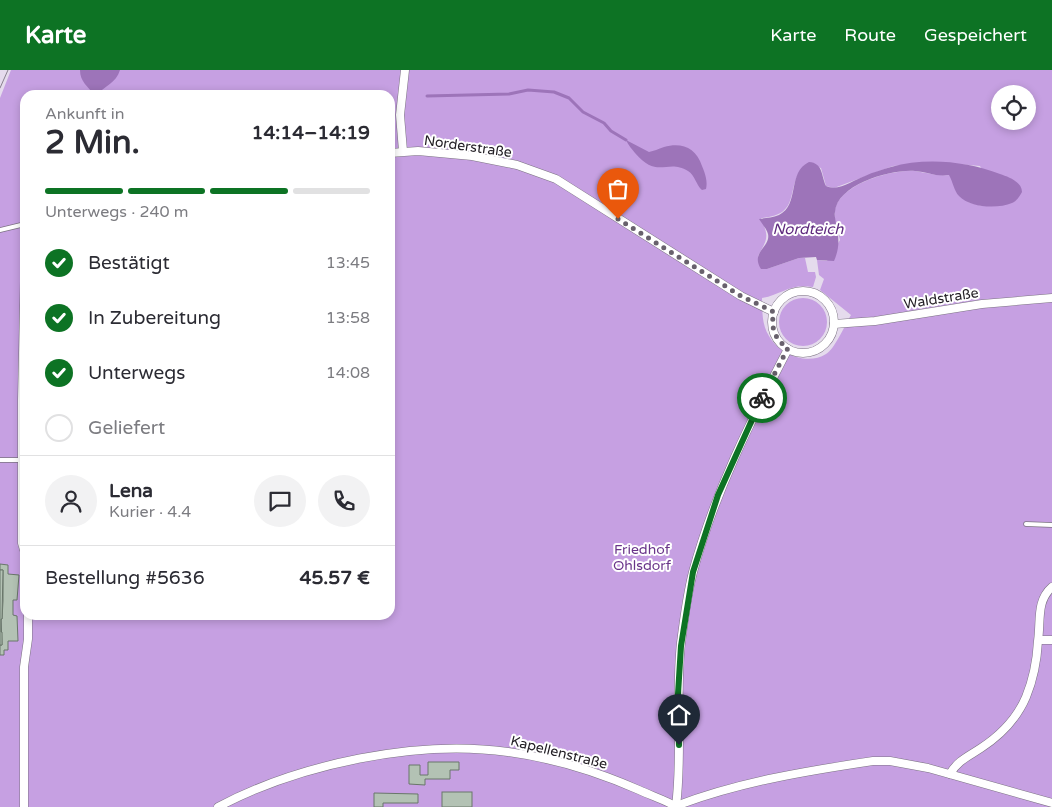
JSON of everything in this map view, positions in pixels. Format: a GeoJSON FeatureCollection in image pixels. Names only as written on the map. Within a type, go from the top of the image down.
{"type":"FeatureCollection","features":[{"type":"Feature","properties":{"kind":"street"},"geometry":{"type":"LineString","coordinates":[[403,151],[400,115],[405,70]]}},
{"type":"Feature","properties":{"kind":"street","name":"Norderstraße"},"geometry":{"type":"LineString","coordinates":[[395,152],[472,156],[517,165],[556,179],[741,296],[774,312]]}},
{"type":"Feature","properties":{"kind":"street"},"geometry":{"type":"LineString","coordinates":[[803,291],[812,293],[826,302],[831,308],[834,324],[829,338],[816,349],[802,352],[788,348],[779,341],[773,331],[772,318],[778,303],[785,296],[803,291]]}},
{"type":"Feature","properties":{"kind":"street","name":"Waldstraße"},"geometry":{"type":"LineString","coordinates":[[834,324],[875,321],[982,304],[1052,298]]}},
{"type":"Feature","properties":{"kind":"street"},"geometry":{"type":"LineString","coordinates":[[788,348],[758,406],[718,495],[693,572],[681,646],[678,694],[679,779],[676,806],[707,794],[762,781],[873,761],[890,761],[950,774],[1052,803]]}},
{"type":"Feature","properties":{"kind":"street"},"geometry":{"type":"LineString","coordinates":[[950,774],[954,766],[982,748],[1015,718],[1027,695],[1035,665],[1039,640],[1041,603],[1046,593],[1052,587]]}},
{"type":"Feature","properties":{"kind":"street"},"geometry":{"type":"LineString","coordinates":[[24,807],[24,667],[28,638],[28,620]]}},
{"type":"Feature","properties":{"kind":"street"},"geometry":{"type":"LineString","coordinates":[[1039,640],[1052,640]]}},
{"type":"Feature","properties":{"kind":"street","name":"Kapellenstraße"},"geometry":{"type":"LineString","coordinates":[[218,807],[274,782],[338,762],[403,752],[463,749],[509,752],[588,770],[676,806]]}},
{"type":"Feature","properties":{"kind":"lane"},"geometry":{"type":"LineString","coordinates":[[0,230],[20,225]]}},
{"type":"Feature","properties":{"kind":"lane"},"geometry":{"type":"LineString","coordinates":[[0,460],[20,460]]}},
{"type":"Feature","properties":{"kind":"lane"},"geometry":{"type":"LineString","coordinates":[[1026,524],[1052,525]]}},
{"type":"Feature","properties":{"kind":"green space","name":"Friedhof Ohlsdorf"},"geometry":{"type":"Polygon","coordinates":[[[11,70],[1052,70],[1052,807],[0,807],[0,98],[11,70]],[[935,162],[893,166],[834,188],[826,186],[821,168],[806,164],[795,181],[791,198],[783,211],[774,216],[761,218],[766,237],[758,256],[767,269],[799,258],[805,258],[808,272],[815,272],[816,277],[813,287],[798,286],[762,298],[765,327],[779,348],[786,353],[802,358],[810,359],[826,354],[836,343],[851,315],[820,290],[824,279],[819,275],[817,260],[827,261],[840,240],[835,213],[838,203],[844,194],[880,176],[915,171],[950,175],[968,202],[982,206],[1000,206],[980,166],[935,162]]]}},
{"type":"Feature","properties":{"kind":"green space"},"geometry":{"type":"Polygon","coordinates":[[[798,298],[808,298],[820,305],[827,317],[827,327],[820,339],[808,346],[798,346],[790,342],[783,335],[779,327],[779,317],[783,309],[790,302],[798,298]]]}},
{"type":"Feature","properties":{"kind":"water"},"geometry":{"type":"Polygon","coordinates":[[[80,70],[120,70],[113,81],[102,90],[90,90],[80,74],[80,70]]]}},
{"type":"Feature","properties":{"kind":"water"},"geometry":{"type":"Polygon","coordinates":[[[626,140],[649,152],[677,145],[688,148],[699,160],[706,178],[706,189],[702,190],[688,171],[674,166],[656,167],[643,161],[626,140]]]}},
{"type":"Feature","properties":{"kind":"water","name":"Nordteich"},"geometry":{"type":"Polygon","coordinates":[[[932,161],[960,163],[987,170],[1014,180],[1020,185],[1022,192],[1012,203],[992,207],[977,205],[964,200],[956,192],[949,175],[905,171],[880,176],[855,186],[838,202],[835,215],[838,242],[834,261],[817,260],[816,257],[799,258],[767,269],[761,269],[758,258],[767,243],[768,234],[759,219],[779,215],[785,210],[792,196],[798,173],[809,162],[819,167],[826,186],[836,188],[871,173],[891,167],[932,161]]]}},
{"type":"Feature","properties":{"kind":"building"},"geometry":{"type":"Polygon","coordinates":[[[0,564],[8,565],[8,574],[19,575],[17,600],[13,600],[13,615],[17,616],[18,641],[8,641],[8,650],[4,650],[4,655],[0,655],[0,645],[2,645],[3,570],[0,570],[0,564]]]}},
{"type":"Feature","properties":{"kind":"building"},"geometry":{"type":"Polygon","coordinates":[[[0,570],[3,570],[2,645],[0,645],[0,570]]]}},
{"type":"Feature","properties":{"kind":"building"},"geometry":{"type":"Polygon","coordinates":[[[428,762],[459,762],[459,770],[450,770],[450,779],[425,779],[425,785],[409,784],[409,765],[420,765],[420,775],[428,775],[428,762]]]}},
{"type":"Feature","properties":{"kind":"building"},"geometry":{"type":"Polygon","coordinates":[[[442,792],[472,792],[472,807],[442,807],[442,792]]]}},
{"type":"Feature","properties":{"kind":"building"},"geometry":{"type":"Polygon","coordinates":[[[374,793],[418,794],[418,803],[383,803],[383,807],[374,807],[374,793]]]}},
{"type":"Feature","properties":{"kind":"waterway"},"geometry":{"type":"LineString","coordinates":[[427,96],[509,94],[528,90],[554,92],[569,98],[583,112],[604,123],[611,131],[626,140]]}},
{"type":"Feature","properties":{"kind":"tram line"},"geometry":{"type":"LineString","coordinates":[[0,88],[8,70]]}},
{"type":"Feature","properties":{"kind":"way so far"},"geometry":{"type":"LineString","coordinates":[[618,219],[741,296],[774,312],[772,318],[773,331],[779,341],[788,348],[762,398]]}},
{"type":"Feature","properties":{"kind":"route"},"geometry":{"type":"LineString","coordinates":[[679,745],[678,694],[681,646],[693,572],[718,495],[762,398]]}}]}
